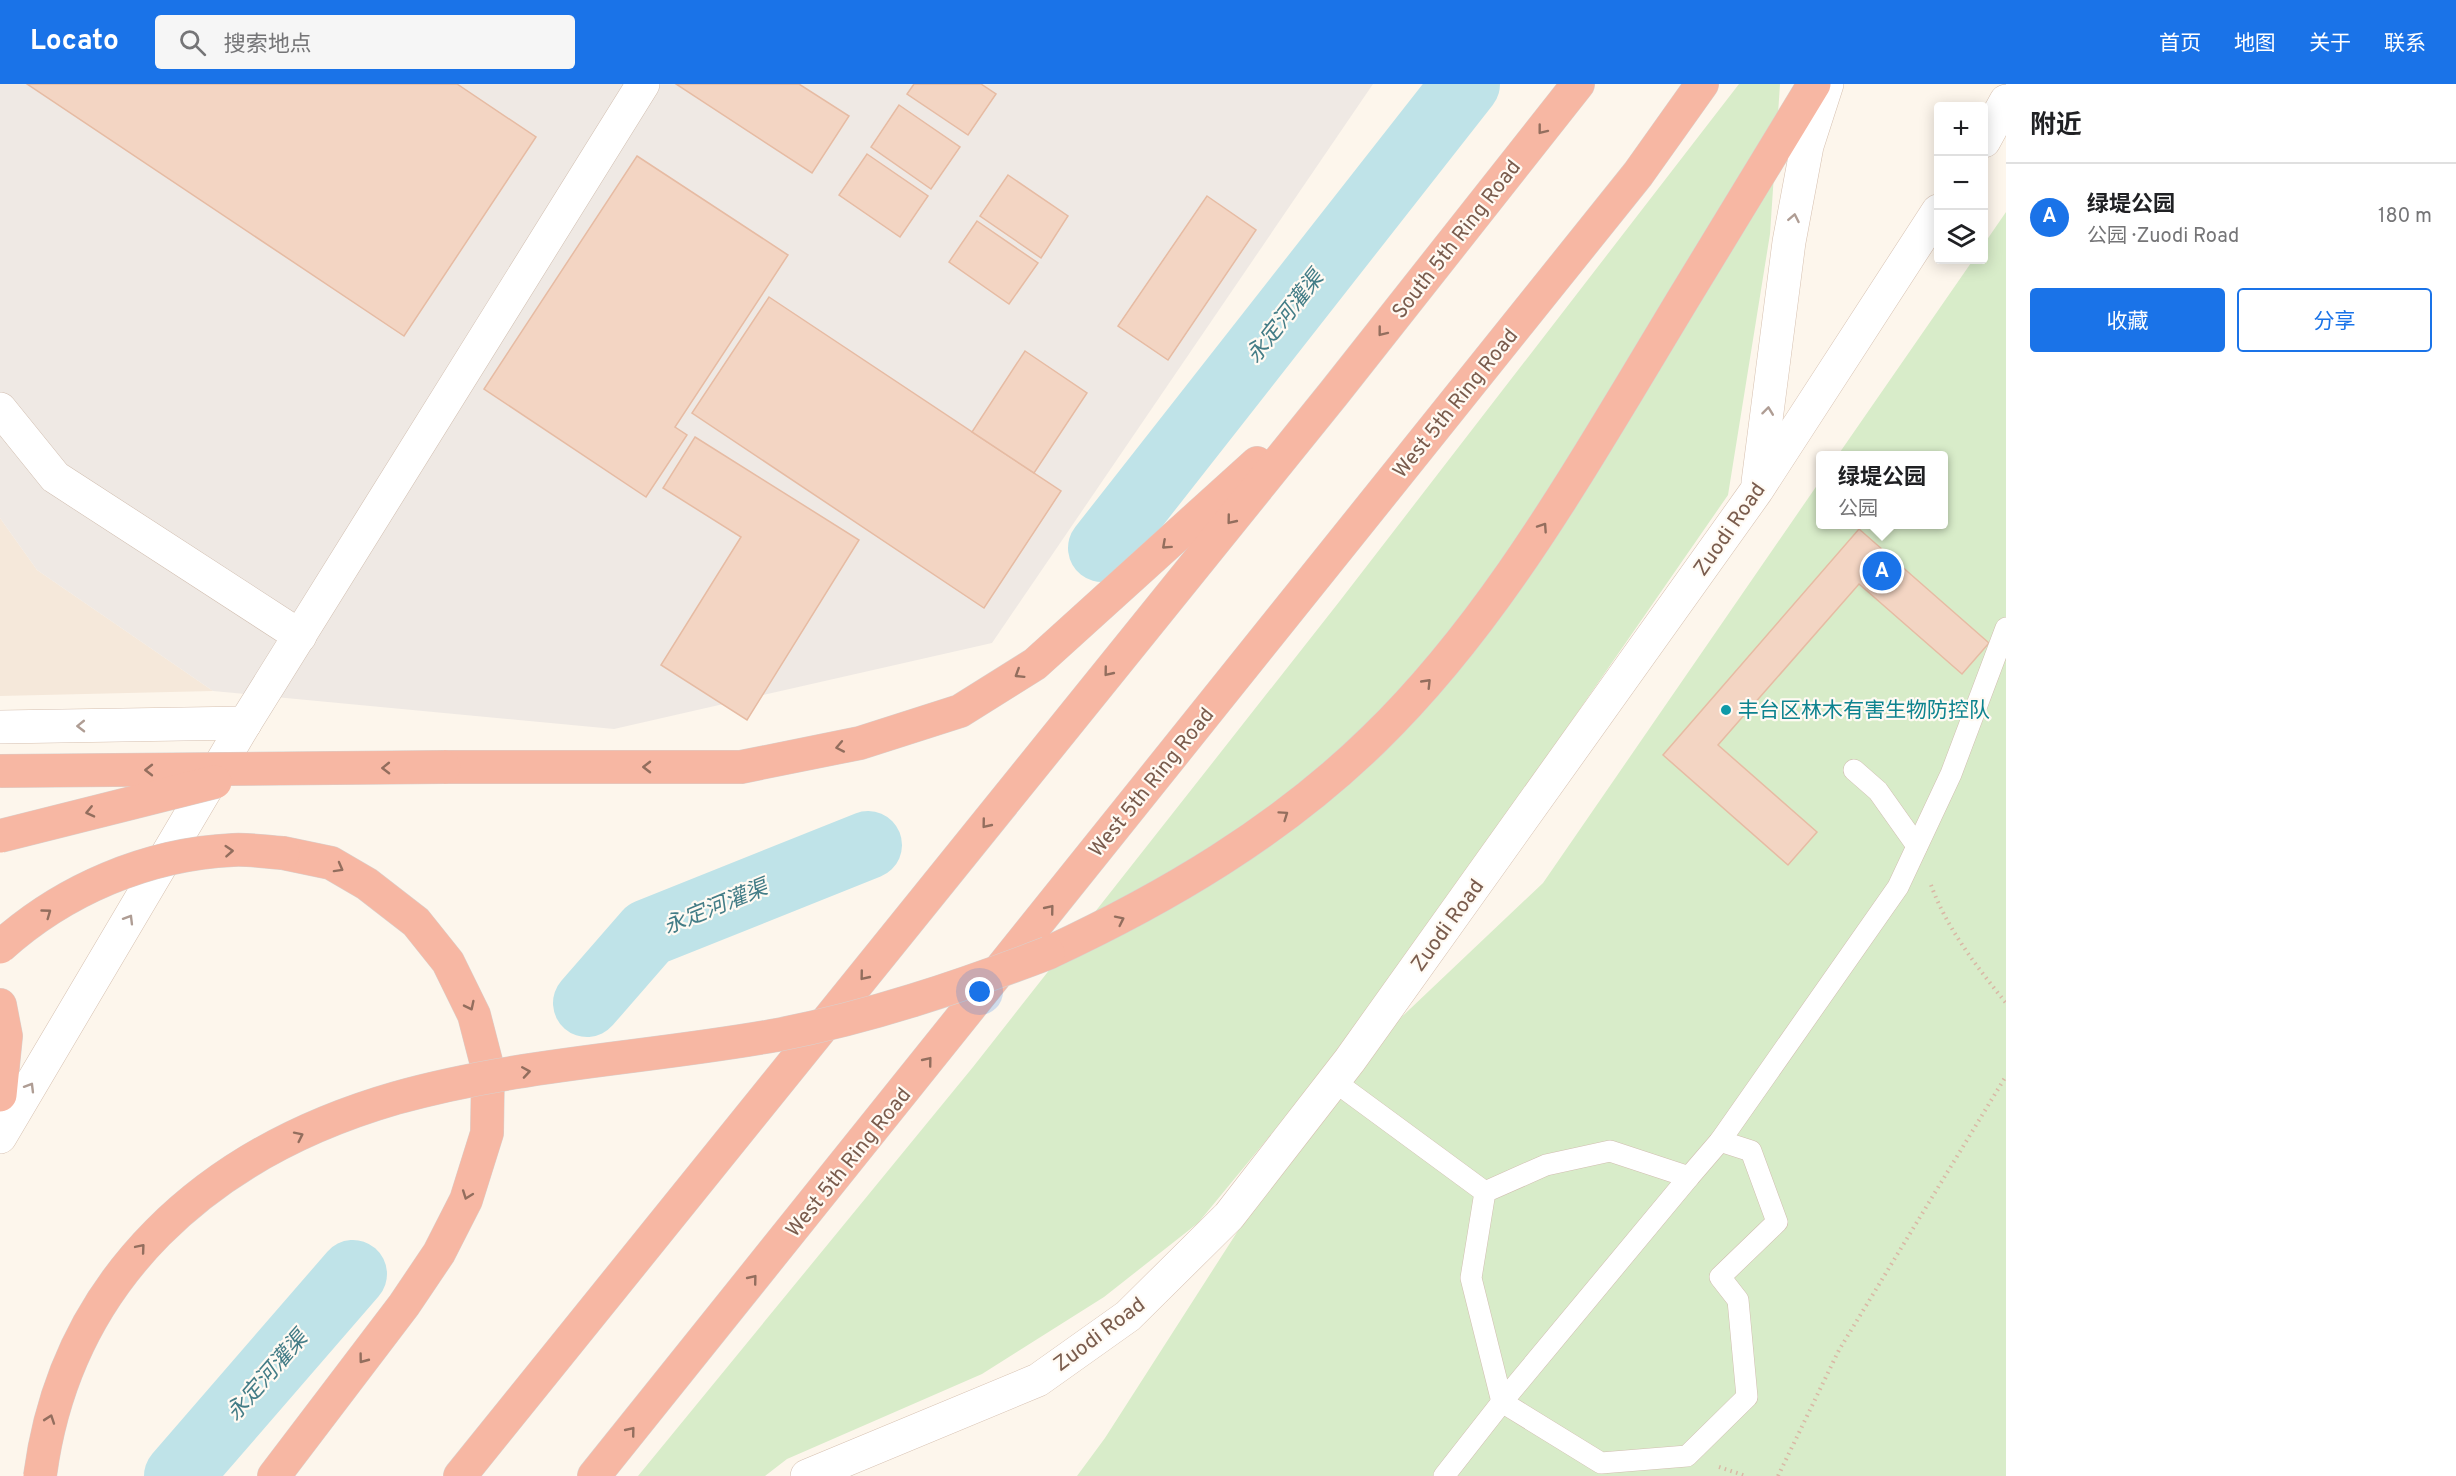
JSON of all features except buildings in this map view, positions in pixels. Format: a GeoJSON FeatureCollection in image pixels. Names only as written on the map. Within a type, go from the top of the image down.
{"type":"FeatureCollection","features":[{"type":"Feature","properties":{"kind":"highway","name":"South 5th Ring Road"},"geometry":{"type":"LineString","coordinates":[[1334,393],[1578,84]]}},
{"type":"Feature","properties":{"kind":"highway","name":"West 5th Ring Road"},"geometry":{"type":"LineString","coordinates":[[594,1476],[1638,174],[1702,84]]}},
{"type":"Feature","properties":{"kind":"highway"},"geometry":{"type":"LineString","coordinates":[[40,1476],[45,1434],[75,1348],[110,1286],[150,1238],[199,1194],[257,1156],[327,1122],[396,1098],[477,1080],[790,1032],[878,1012],[1047,953],[1126,917],[1208,869],[1294,808],[1373,740],[1443,666],[1504,585],[1572,483],[1814,84]]}},
{"type":"Feature","properties":{"kind":"highway"},"geometry":{"type":"LineString","coordinates":[[0,771],[741,767],[860,743],[960,711],[1035,664],[1334,393]]}},
{"type":"Feature","properties":{"kind":"highway"},"geometry":{"type":"LineString","coordinates":[[460,1476],[1334,393]]}},
{"type":"Feature","properties":{"kind":"highway"},"geometry":{"type":"LineString","coordinates":[[0,836],[74,816],[270,770]]}},
{"type":"Feature","properties":{"kind":"highway"},"geometry":{"type":"LineString","coordinates":[[0,947],[55,907],[103,879],[177,856],[234,850],[283,853],[331,863],[367,884],[416,922],[448,962],[474,1015],[488,1069],[487,1133],[466,1200],[439,1252],[404,1305],[274,1476]]}},
{"type":"Feature","properties":{"kind":"highway"},"geometry":{"type":"LineString","coordinates":[[0,1005],[6,1036],[0,1095]]}},
{"type":"Feature","properties":{"kind":"main road"},"geometry":{"type":"LineString","coordinates":[[0,1137],[245,723],[643,84]]}},
{"type":"Feature","properties":{"kind":"main road"},"geometry":{"type":"LineString","coordinates":[[1758,490],[1789,242],[1807,146],[1827,84]]}},
{"type":"Feature","properties":{"kind":"main road"},"geometry":{"type":"LineString","coordinates":[[1988,132],[2006,101]]}},
{"type":"Feature","properties":{"kind":"main road","name":"Zuodi Road"},"geometry":{"type":"LineString","coordinates":[[807,1476],[1038,1380],[1128,1316],[1229,1216],[1334,1081],[1758,490],[1934,217]]}},
{"type":"Feature","properties":{"kind":"main road"},"geometry":{"type":"LineString","coordinates":[[0,409],[55,477],[300,636]]}},
{"type":"Feature","properties":{"kind":"main road"},"geometry":{"type":"LineString","coordinates":[[0,727],[245,723]]}},
{"type":"Feature","properties":{"kind":"lane"},"geometry":{"type":"LineString","coordinates":[[1444,1476],[1502,1402],[1720,1141],[1898,887],[1951,774],[2006,628]]}},
{"type":"Feature","properties":{"kind":"lane"},"geometry":{"type":"LineString","coordinates":[[1854,770],[1878,791],[1917,846]]}},
{"type":"Feature","properties":{"kind":"lane"},"geometry":{"type":"LineString","coordinates":[[1334,1081],[1485,1192]]}},
{"type":"Feature","properties":{"kind":"lane"},"geometry":{"type":"LineString","coordinates":[[1485,1192],[1471,1278],[1502,1402],[1601,1463],[1643,1468],[1687,1456],[1747,1397],[1738,1300],[1720,1277],[1777,1222],[1750,1151],[1720,1141]]}},
{"type":"Feature","properties":{"kind":"lane"},"geometry":{"type":"LineString","coordinates":[[1485,1192],[1546,1164],[1610,1151],[1689,1177]]}},
{"type":"Feature","properties":{"kind":"path"},"geometry":{"type":"LineString","coordinates":[[1917,846],[1938,904],[1974,962],[2006,1003]]}},
{"type":"Feature","properties":{"kind":"path"},"geometry":{"type":"LineString","coordinates":[[1778,1476],[1839,1350],[2006,1076]]}},
{"type":"Feature","properties":{"kind":"shaded area"},"geometry":{"type":"Polygon","coordinates":[[[0,84],[1373,84],[992,643],[614,729],[213,691],[37,570],[0,518],[0,84]]]}},
{"type":"Feature","properties":{"kind":"shaded area"},"geometry":{"type":"Polygon","coordinates":[[[0,518],[37,570],[213,691],[0,696],[0,518]]]}},
{"type":"Feature","properties":{"kind":"green space"},"geometry":{"type":"Polygon","coordinates":[[[1739,84],[1780,84],[1770,234],[1728,495],[1359,1028],[1198,1223],[1104,1297],[982,1374],[787,1459],[765,1476],[638,1476],[973,1067],[1339,602],[1739,84]]]}},
{"type":"Feature","properties":{"kind":"green space"},"geometry":{"type":"Polygon","coordinates":[[[2006,212],[2006,1476],[1077,1476],[1105,1438],[1334,1081],[1543,883],[1816,487],[1816,529],[1948,529],[1948,451],[1841,451],[1970,264],[1988,264],[1988,238],[2006,212]]]}},
{"type":"Feature","properties":{"kind":"waterway","name":"永定河灌渠"},"geometry":{"type":"LineString","coordinates":[[1102,548],[1466,84]]}},
{"type":"Feature","properties":{"kind":"waterway","name":"永定河灌渠"},"geometry":{"type":"LineString","coordinates":[[587,1003],[648,933],[868,845]]}},
{"type":"Feature","properties":{"kind":"waterway","name":"永定河灌渠"},"geometry":{"type":"LineString","coordinates":[[178,1476],[353,1274]]}},
{"type":"Feature","properties":{"kind":"place","name":"绿堤公园"},"geometry":{"type":"Point","coordinates":[1882,571]}},
{"type":"Feature","properties":{"kind":"place","name":"丰台区林木有害生物防控队"},"geometry":{"type":"Point","coordinates":[1726,710]}}]}
